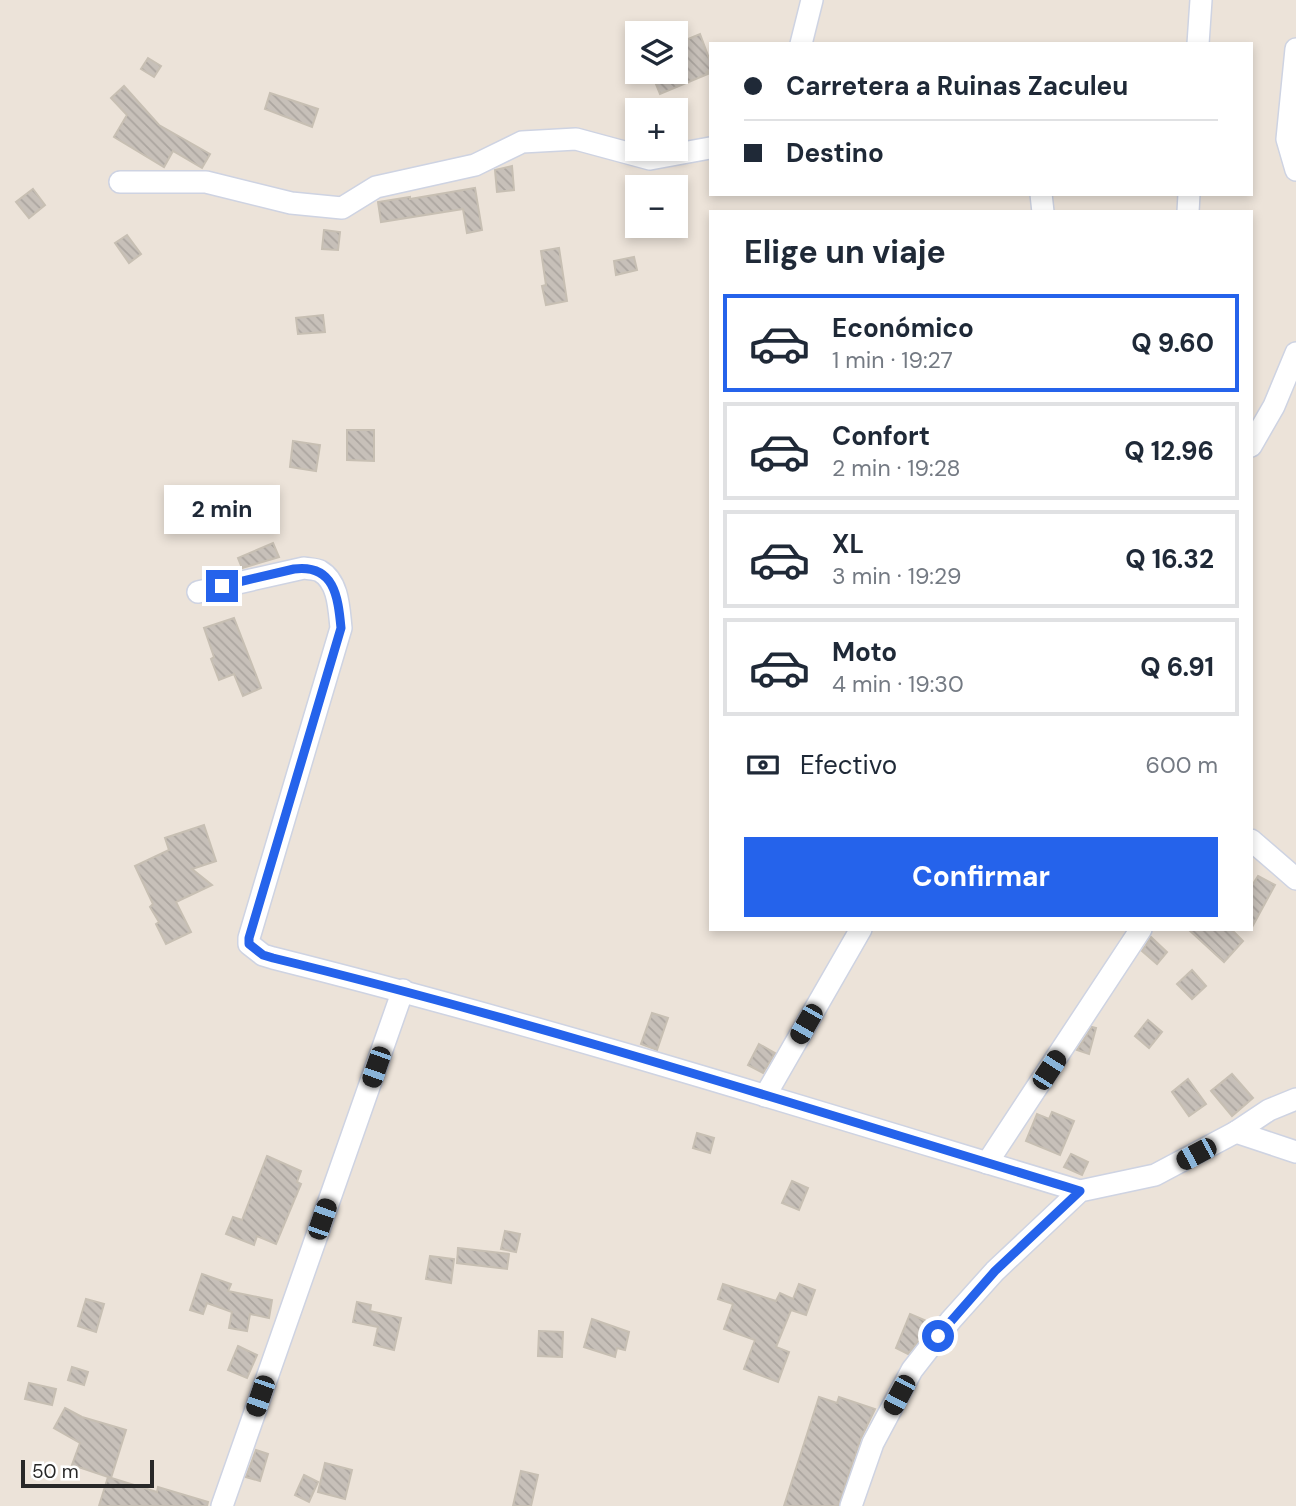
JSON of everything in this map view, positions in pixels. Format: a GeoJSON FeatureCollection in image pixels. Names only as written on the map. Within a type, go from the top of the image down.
{"type":"FeatureCollection","features":[{"type":"Feature","properties":{"kind":"street"},"geometry":{"type":"LineString","coordinates":[[802,42],[812,0]]}},
{"type":"Feature","properties":{"kind":"street"},"geometry":{"type":"LineString","coordinates":[[1198,42],[1201,0]]}},
{"type":"Feature","properties":{"kind":"street"},"geometry":{"type":"LineString","coordinates":[[1296,49],[1287,139],[1296,170]]}},
{"type":"Feature","properties":{"kind":"street"},"geometry":{"type":"LineString","coordinates":[[120,182],[206,182],[291,203],[342,208],[376,187],[475,165],[522,142],[576,139],[650,159],[709,148]]}},
{"type":"Feature","properties":{"kind":"street"},"geometry":{"type":"LineString","coordinates":[[1253,443],[1274,406],[1296,353]]}},
{"type":"Feature","properties":{"kind":"street"},"geometry":{"type":"LineString","coordinates":[[198,592],[304,568],[320,571],[337,595],[341,628],[249,938],[249,944],[263,955],[403,990],[1080,1191],[1155,1175],[1236,1132],[1269,1110],[1296,1099]]}},
{"type":"Feature","properties":{"kind":"street"},"geometry":{"type":"LineString","coordinates":[[1253,842],[1296,879]]}},
{"type":"Feature","properties":{"kind":"street"},"geometry":{"type":"LineString","coordinates":[[765,1096],[860,931]]}},
{"type":"Feature","properties":{"kind":"street"},"geometry":{"type":"LineString","coordinates":[[987,1163],[1140,931]]}},
{"type":"Feature","properties":{"kind":"street"},"geometry":{"type":"LineString","coordinates":[[222,1506],[403,990]]}},
{"type":"Feature","properties":{"kind":"street"},"geometry":{"type":"LineString","coordinates":[[1236,1132],[1296,1153]]}},
{"type":"Feature","properties":{"kind":"street"},"geometry":{"type":"LineString","coordinates":[[851,1506],[873,1443],[912,1370],[951,1320],[995,1271],[1080,1191]]}},
{"type":"Feature","properties":{"kind":"building"},"geometry":{"type":"Polygon","coordinates":[[[700,34],[709,58],[709,73],[688,82],[688,39],[700,34]]]}},
{"type":"Feature","properties":{"kind":"building"},"geometry":{"type":"Polygon","coordinates":[[[148,58],[161,66],[154,77],[141,69],[148,58]]]}},
{"type":"Feature","properties":{"kind":"building"},"geometry":{"type":"Polygon","coordinates":[[[656,84],[684,84],[660,94],[656,84]]]}},
{"type":"Feature","properties":{"kind":"building"},"geometry":{"type":"Polygon","coordinates":[[[124,86],[159,125],[210,154],[202,168],[173,151],[164,167],[114,137],[127,115],[111,98],[124,86]]]}},
{"type":"Feature","properties":{"kind":"building"},"geometry":{"type":"Polygon","coordinates":[[[270,93],[318,109],[312,127],[265,109],[270,93]]]}},
{"type":"Feature","properties":{"kind":"building"},"geometry":{"type":"Polygon","coordinates":[[[512,166],[514,190],[497,192],[495,170],[512,166]]]}},
{"type":"Feature","properties":{"kind":"building"},"geometry":{"type":"Polygon","coordinates":[[[475,188],[482,230],[467,233],[463,209],[381,222],[378,202],[475,188]]]}},
{"type":"Feature","properties":{"kind":"building"},"geometry":{"type":"Polygon","coordinates":[[[33,189],[45,205],[29,218],[16,202],[33,189]]]}},
{"type":"Feature","properties":{"kind":"building"},"geometry":{"type":"Polygon","coordinates":[[[324,230],[340,232],[338,250],[322,249],[324,230]]]}},
{"type":"Feature","properties":{"kind":"building"},"geometry":{"type":"Polygon","coordinates":[[[127,235],[141,254],[129,263],[115,243],[127,235]]]}},
{"type":"Feature","properties":{"kind":"building"},"geometry":{"type":"Polygon","coordinates":[[[559,248],[567,301],[546,305],[542,286],[546,285],[541,251],[559,248]]]}},
{"type":"Feature","properties":{"kind":"building"},"geometry":{"type":"Polygon","coordinates":[[[634,257],[637,270],[616,275],[614,261],[634,257]]]}},
{"type":"Feature","properties":{"kind":"building"},"geometry":{"type":"Polygon","coordinates":[[[323,315],[325,332],[298,334],[296,318],[323,315]]]}},
{"type":"Feature","properties":{"kind":"building"},"geometry":{"type":"Polygon","coordinates":[[[347,430],[374,430],[374,461],[347,460],[347,430]]]}},
{"type":"Feature","properties":{"kind":"building"},"geometry":{"type":"Polygon","coordinates":[[[293,441],[320,445],[316,471],[290,467],[293,441]]]}},
{"type":"Feature","properties":{"kind":"building"},"geometry":{"type":"Polygon","coordinates":[[[273,543],[279,557],[242,568],[238,558],[273,543]]]}},
{"type":"Feature","properties":{"kind":"building"},"geometry":{"type":"Polygon","coordinates":[[[234,618],[261,688],[243,696],[234,674],[219,680],[204,628],[234,618]]]}},
{"type":"Feature","properties":{"kind":"building"},"geometry":{"type":"Polygon","coordinates":[[[204,825],[216,861],[192,869],[212,885],[176,902],[191,932],[166,944],[156,924],[159,922],[150,907],[153,904],[135,866],[169,850],[165,838],[204,825]]]}},
{"type":"Feature","properties":{"kind":"building"},"geometry":{"type":"Polygon","coordinates":[[[1258,876],[1275,885],[1253,925],[1253,884],[1258,876]]]}},
{"type":"Feature","properties":{"kind":"building"},"geometry":{"type":"Polygon","coordinates":[[[1190,931],[1233,931],[1243,941],[1224,962],[1190,931]]]}},
{"type":"Feature","properties":{"kind":"building"},"geometry":{"type":"Polygon","coordinates":[[[1151,937],[1167,952],[1157,964],[1142,951],[1151,937]]]}},
{"type":"Feature","properties":{"kind":"building"},"geometry":{"type":"Polygon","coordinates":[[[1192,970],[1206,986],[1192,999],[1177,984],[1192,970]]]}},
{"type":"Feature","properties":{"kind":"building"},"geometry":{"type":"Polygon","coordinates":[[[652,1013],[668,1018],[657,1050],[641,1044],[652,1013]]]}},
{"type":"Feature","properties":{"kind":"building"},"geometry":{"type":"Polygon","coordinates":[[[1148,1020],[1162,1032],[1149,1048],[1135,1036],[1148,1020]]]}},
{"type":"Feature","properties":{"kind":"building"},"geometry":{"type":"Polygon","coordinates":[[[1092,1027],[1096,1028],[1089,1054],[1077,1050],[1092,1027]]]}},
{"type":"Feature","properties":{"kind":"building"},"geometry":{"type":"Polygon","coordinates":[[[759,1044],[775,1053],[763,1073],[748,1065],[759,1044]]]}},
{"type":"Feature","properties":{"kind":"building"},"geometry":{"type":"Polygon","coordinates":[[[1232,1074],[1253,1098],[1232,1116],[1211,1091],[1232,1074]]]}},
{"type":"Feature","properties":{"kind":"building"},"geometry":{"type":"Polygon","coordinates":[[[1188,1079],[1206,1104],[1189,1116],[1172,1092],[1188,1079]]]}},
{"type":"Feature","properties":{"kind":"building"},"geometry":{"type":"Polygon","coordinates":[[[1052,1112],[1074,1121],[1060,1155],[1026,1141],[1037,1114],[1049,1119],[1052,1112]]]}},
{"type":"Feature","properties":{"kind":"building"},"geometry":{"type":"Polygon","coordinates":[[[697,1133],[714,1138],[710,1153],[693,1148],[697,1133]]]}},
{"type":"Feature","properties":{"kind":"building"},"geometry":{"type":"Polygon","coordinates":[[[1071,1154],[1088,1162],[1082,1175],[1064,1167],[1071,1154]]]}},
{"type":"Feature","properties":{"kind":"building"},"geometry":{"type":"Polygon","coordinates":[[[267,1156],[301,1171],[297,1182],[301,1184],[276,1244],[257,1236],[254,1245],[226,1234],[233,1217],[242,1220],[267,1156]]]}},
{"type":"Feature","properties":{"kind":"building"},"geometry":{"type":"Polygon","coordinates":[[[792,1181],[808,1188],[799,1210],[782,1203],[792,1181]]]}},
{"type":"Feature","properties":{"kind":"building"},"geometry":{"type":"Polygon","coordinates":[[[505,1231],[520,1234],[516,1252],[501,1249],[505,1231]]]}},
{"type":"Feature","properties":{"kind":"building"},"geometry":{"type":"Polygon","coordinates":[[[458,1248],[509,1254],[507,1269],[457,1263],[458,1248]]]}},
{"type":"Feature","properties":{"kind":"building"},"geometry":{"type":"Polygon","coordinates":[[[430,1256],[454,1259],[451,1283],[426,1279],[430,1256]]]}},
{"type":"Feature","properties":{"kind":"building"},"geometry":{"type":"Polygon","coordinates":[[[202,1274],[231,1284],[228,1291],[272,1300],[269,1318],[250,1314],[247,1331],[229,1328],[232,1312],[207,1303],[203,1314],[190,1310],[202,1274]]]}},
{"type":"Feature","properties":{"kind":"building"},"geometry":{"type":"Polygon","coordinates":[[[723,1284],[776,1301],[780,1293],[793,1299],[799,1284],[815,1290],[806,1315],[791,1310],[776,1347],[789,1352],[778,1382],[744,1369],[755,1340],[724,1329],[733,1304],[718,1299],[723,1284]]]}},
{"type":"Feature","properties":{"kind":"building"},"geometry":{"type":"Polygon","coordinates":[[[86,1299],[104,1304],[96,1332],[78,1326],[86,1299]]]}},
{"type":"Feature","properties":{"kind":"building"},"geometry":{"type":"Polygon","coordinates":[[[357,1302],[371,1305],[370,1311],[401,1318],[394,1350],[374,1345],[378,1327],[353,1322],[357,1302]]]}},
{"type":"Feature","properties":{"kind":"building"},"geometry":{"type":"Polygon","coordinates":[[[910,1314],[929,1322],[925,1333],[908,1354],[896,1348],[910,1314]]]}},
{"type":"Feature","properties":{"kind":"building"},"geometry":{"type":"Polygon","coordinates":[[[592,1319],[629,1332],[625,1350],[617,1348],[615,1357],[584,1347],[592,1319]]]}},
{"type":"Feature","properties":{"kind":"building"},"geometry":{"type":"Polygon","coordinates":[[[539,1331],[563,1332],[562,1357],[538,1356],[539,1331]]]}},
{"type":"Feature","properties":{"kind":"building"},"geometry":{"type":"Polygon","coordinates":[[[238,1346],[257,1355],[247,1378],[228,1370],[238,1346]]]}},
{"type":"Feature","properties":{"kind":"building"},"geometry":{"type":"Polygon","coordinates":[[[72,1367],[88,1372],[84,1385],[68,1380],[72,1367]]]}},
{"type":"Feature","properties":{"kind":"building"},"geometry":{"type":"Polygon","coordinates":[[[29,1383],[56,1389],[52,1405],[25,1399],[29,1383]]]}},
{"type":"Feature","properties":{"kind":"building"},"geometry":{"type":"Polygon","coordinates":[[[819,1397],[837,1403],[839,1397],[875,1409],[861,1438],[838,1506],[784,1506],[819,1397]]]}},
{"type":"Feature","properties":{"kind":"building"},"geometry":{"type":"Polygon","coordinates":[[[65,1408],[82,1417],[126,1430],[111,1478],[72,1465],[80,1443],[54,1428],[65,1408]]]}},
{"type":"Feature","properties":{"kind":"building"},"geometry":{"type":"Polygon","coordinates":[[[256,1450],[268,1454],[260,1481],[246,1477],[256,1450]]]}},
{"type":"Feature","properties":{"kind":"building"},"geometry":{"type":"Polygon","coordinates":[[[325,1463],[352,1470],[345,1499],[318,1492],[325,1463]]]}},
{"type":"Feature","properties":{"kind":"building"},"geometry":{"type":"Polygon","coordinates":[[[521,1471],[538,1475],[531,1506],[513,1506],[521,1471]]]}},
{"type":"Feature","properties":{"kind":"building"},"geometry":{"type":"Polygon","coordinates":[[[304,1475],[318,1482],[309,1502],[295,1495],[304,1475]]]}},
{"type":"Feature","properties":{"kind":"building"},"geometry":{"type":"Polygon","coordinates":[[[108,1477],[157,1492],[158,1487],[208,1502],[207,1506],[99,1506],[108,1477]]]}},
{"type":"Feature","properties":{"kind":"route"},"geometry":{"type":"LineString","coordinates":[[222,586],[294,569],[320,571],[328,578],[337,595],[341,628],[249,944],[263,955],[273,958],[403,990],[1080,1191],[995,1271],[938,1336]]}}]}
